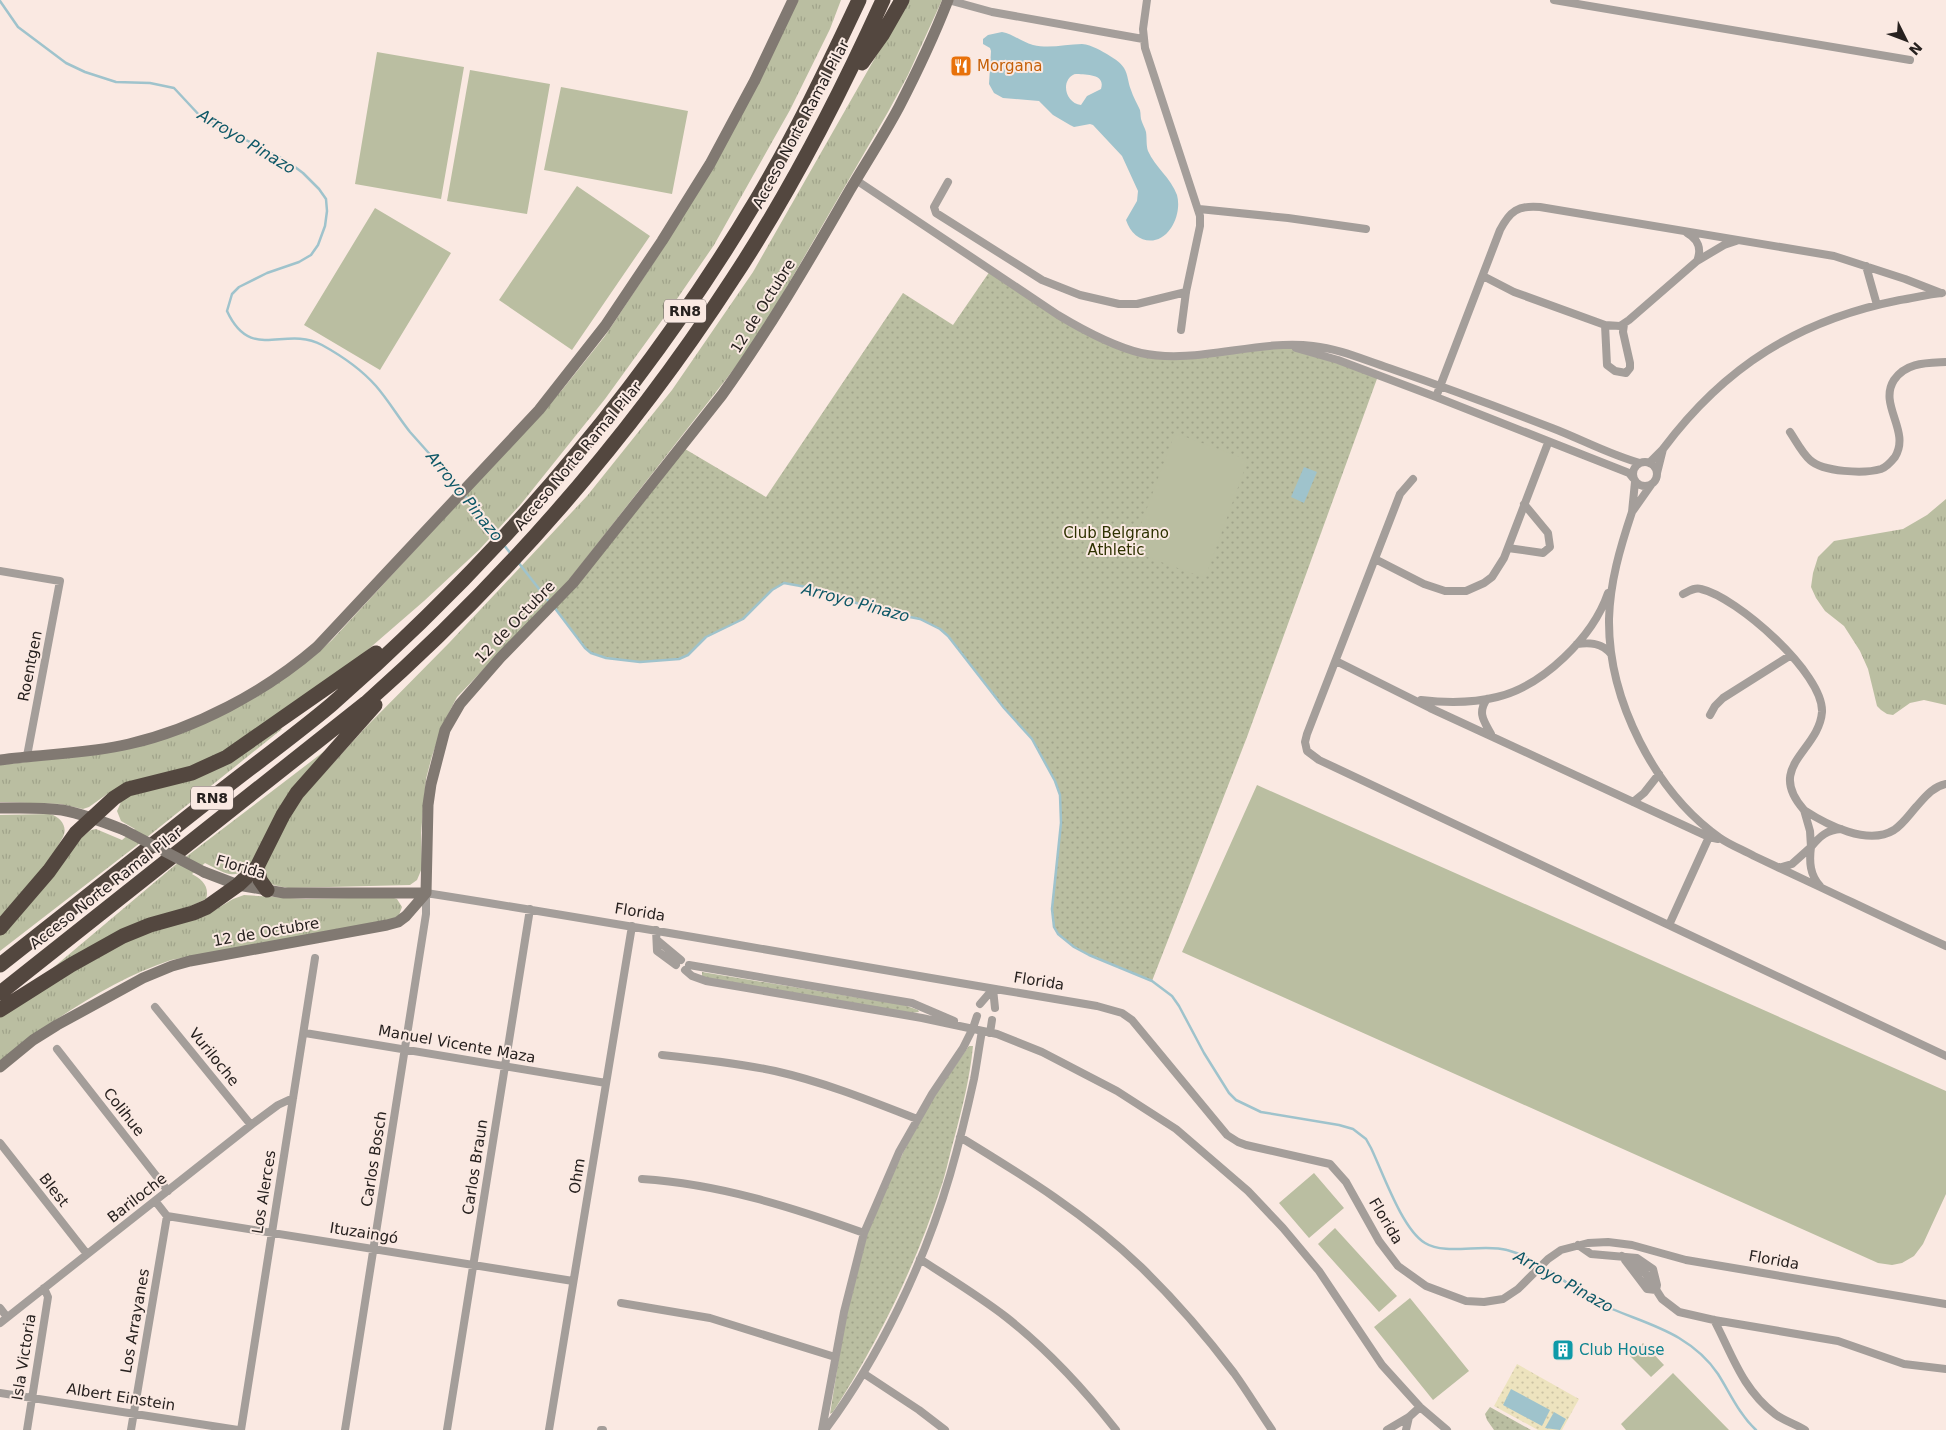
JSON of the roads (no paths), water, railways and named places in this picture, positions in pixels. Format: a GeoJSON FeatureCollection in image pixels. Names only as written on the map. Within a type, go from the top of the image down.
{"type":"FeatureCollection","features":[{"type":"Feature","properties":{"kind":"highway"},"geometry":{"type":"LineString","coordinates":[[822,79],[848,0]]}},
{"type":"Feature","properties":{"kind":"highway","name":"Acceso Norte Ramal Pilar"},"geometry":{"type":"LineString","coordinates":[[0,965],[323,711],[418,623],[518,522],[606,419],[685,311],[758,197],[822,79],[859,0]]}},
{"type":"Feature","properties":{"kind":"highway","name":"Acceso Norte Ramal Pilar"},"geometry":{"type":"LineString","coordinates":[[0,993],[327,736],[414,661],[533,538],[618,438],[697,333],[768,223],[832,108],[883,0]]}},
{"type":"Feature","properties":{"kind":"highway"},"geometry":{"type":"LineString","coordinates":[[832,108],[882,34],[902,0]]}},
{"type":"Feature","properties":{"kind":"highway"},"geometry":{"type":"LineString","coordinates":[[0,928],[49,871],[76,833],[104,805],[128,789],[192,773],[227,757],[418,623]]}},
{"type":"Feature","properties":{"kind":"highway"},"geometry":{"type":"LineString","coordinates":[[0,1010],[71,965],[123,936],[150,925],[193,913],[238,885],[257,867],[282,815],[297,793],[414,661]]}},
{"type":"Feature","properties":{"kind":"highway"},"geometry":{"type":"LineString","coordinates":[[257,867],[260,880],[267,890]]}},
{"type":"Feature","properties":{"kind":"street"},"geometry":{"type":"LineString","coordinates":[[0,760],[107,748],[154,737],[207,716],[274,681],[290,670],[316,647],[552,394],[628,293],[686,203],[734,120],[793,0]]}},
{"type":"Feature","properties":{"kind":"street"},"geometry":{"type":"LineString","coordinates":[[948,0],[992,12],[1143,39]]}},
{"type":"Feature","properties":{"kind":"street","name":"12 de Octubre"},"geometry":{"type":"LineString","coordinates":[[0,1067],[33,1040],[50,1029],[159,971],[190,961],[387,925],[398,922],[406,916],[426,892],[428,805],[435,763],[452,717],[468,693],[573,582],[722,394],[766,332],[899,108],[948,0]]}},
{"type":"Feature","properties":{"kind":"street"},"geometry":{"type":"LineString","coordinates":[[1147,0],[1143,39],[1145,48],[1199,209],[1200,226],[1186,292],[1181,330]]}},
{"type":"Feature","properties":{"kind":"street"},"geometry":{"type":"LineString","coordinates":[[1554,0],[1910,60]]}},
{"type":"Feature","properties":{"kind":"street"},"geometry":{"type":"LineString","coordinates":[[856,180],[1058,315],[1087,331],[1127,349],[1141,353],[1177,355],[1282,345],[1313,346],[1339,351],[1440,386],[1640,463],[1649,463],[1655,467],[1657,473]]}},
{"type":"Feature","properties":{"kind":"street"},"geometry":{"type":"LineString","coordinates":[[948,182],[934,207],[936,213],[1042,280],[1080,295],[1119,304],[1136,304],[1186,292]]}},
{"type":"Feature","properties":{"kind":"street"},"geometry":{"type":"LineString","coordinates":[[1436,396],[1504,222],[1512,213],[1523,207],[1540,207],[1834,256],[1943,293]]}},
{"type":"Feature","properties":{"kind":"street"},"geometry":{"type":"LineString","coordinates":[[1199,209],[1288,218],[1366,229]]}},
{"type":"Feature","properties":{"kind":"street"},"geometry":{"type":"LineString","coordinates":[[1685,232],[1694,237],[1698,243],[1699,256],[1697,261]]}},
{"type":"Feature","properties":{"kind":"street"},"geometry":{"type":"LineString","coordinates":[[1483,276],[1514,292],[1605,326],[1624,324],[1697,261],[1724,245],[1738,240]]}},
{"type":"Feature","properties":{"kind":"street"},"geometry":{"type":"LineString","coordinates":[[1866,266],[1877,305]]}},
{"type":"Feature","properties":{"kind":"street"},"geometry":{"type":"LineString","coordinates":[[1649,463],[1710,395],[1775,345],[1826,321],[1877,305],[1943,293]]}},
{"type":"Feature","properties":{"kind":"street"},"geometry":{"type":"LineString","coordinates":[[1605,326],[1607,365],[1615,371],[1626,372],[1630,368],[1630,363],[1623,332],[1624,324]]}},
{"type":"Feature","properties":{"kind":"street"},"geometry":{"type":"LineString","coordinates":[[1282,345],[1323,355],[1436,396],[1628,473],[1641,486],[1651,485]]}},
{"type":"Feature","properties":{"kind":"street"},"geometry":{"type":"LineString","coordinates":[[1790,432],[1810,460],[1816,464],[1835,469],[1860,471],[1886,467],[1894,457],[1900,443],[1900,434],[1890,404],[1889,396],[1892,382],[1901,372],[1913,365],[1946,362]]}},
{"type":"Feature","properties":{"kind":"street"},"geometry":{"type":"LineString","coordinates":[[1374,559],[1424,584],[1456,592],[1475,587],[1492,577],[1508,548],[1548,442]]}},
{"type":"Feature","properties":{"kind":"street"},"geometry":{"type":"LineString","coordinates":[[1632,512],[1656,480],[1663,449]]}},
{"type":"Feature","properties":{"kind":"street"},"geometry":{"type":"LineString","coordinates":[[1640,463],[1634,467],[1632,512],[1619,550],[1613,579],[1609,619],[1612,654],[1628,714],[1640,741],[1659,774],[1678,800],[1709,833]]}},
{"type":"Feature","properties":{"kind":"street"},"geometry":{"type":"LineString","coordinates":[[1413,479],[1400,494],[1305,742],[1305,748],[1310,754],[1319,760],[1946,1056]]}},
{"type":"Feature","properties":{"kind":"street"},"geometry":{"type":"LineString","coordinates":[[1508,548],[1543,553],[1550,547],[1548,533],[1524,504]]}},
{"type":"Feature","properties":{"kind":"street","name":"Roentgen"},"geometry":{"type":"LineString","coordinates":[[0,571],[60,581],[27,756]]}},
{"type":"Feature","properties":{"kind":"street"},"geometry":{"type":"LineString","coordinates":[[1415,700],[1464,702],[1487,699],[1513,691],[1531,682],[1560,661],[1577,644],[1598,615],[1613,579]]}},
{"type":"Feature","properties":{"kind":"street"},"geometry":{"type":"LineString","coordinates":[[1683,594],[1700,588],[1719,596],[1757,622],[1791,655],[1818,696],[1822,710],[1818,726],[1799,754],[1790,776],[1790,783],[1794,797],[1804,810],[1810,830],[1811,847],[1809,858],[1812,874],[1824,889]]}},
{"type":"Feature","properties":{"kind":"street"},"geometry":{"type":"LineString","coordinates":[[1577,644],[1591,642],[1608,649],[1612,654]]}},
{"type":"Feature","properties":{"kind":"street"},"geometry":{"type":"LineString","coordinates":[[1710,715],[1723,698],[1791,655]]}},
{"type":"Feature","properties":{"kind":"street"},"geometry":{"type":"LineString","coordinates":[[1336,661],[1633,802],[1709,833],[1778,868],[1946,946]]}},
{"type":"Feature","properties":{"kind":"street"},"geometry":{"type":"LineString","coordinates":[[1487,699],[1482,706],[1482,716],[1491,734]]}},
{"type":"Feature","properties":{"kind":"street"},"geometry":{"type":"LineString","coordinates":[[1633,802],[1644,793],[1659,774]]}},
{"type":"Feature","properties":{"kind":"street"},"geometry":{"type":"LineString","coordinates":[[1804,810],[1841,829],[1870,837],[1890,832],[1897,828],[1930,792],[1938,786],[1946,784]]}},
{"type":"Feature","properties":{"kind":"street","name":"Florida"},"geometry":{"type":"LineString","coordinates":[[0,808],[49,809],[91,818],[124,830],[204,872],[238,885],[284,893],[426,892],[1114,1010],[1128,1016],[1140,1029],[1222,1130],[1232,1139],[1246,1145],[1321,1161],[1335,1168],[1346,1182],[1379,1241],[1390,1256],[1407,1273],[1426,1286],[1466,1301],[1496,1301],[1510,1295],[1537,1272],[1548,1259],[1561,1250],[1597,1242],[1624,1244],[1686,1260],[1946,1304]]}},
{"type":"Feature","properties":{"kind":"street"},"geometry":{"type":"LineString","coordinates":[[1778,868],[1792,864],[1824,834],[1831,830],[1841,829]]}},
{"type":"Feature","properties":{"kind":"street"},"geometry":{"type":"LineString","coordinates":[[1669,925],[1709,833]]}},
{"type":"Feature","properties":{"kind":"street","name":"Carlos Bosch"},"geometry":{"type":"LineString","coordinates":[[345,1430],[426,914],[426,892]]}},
{"type":"Feature","properties":{"kind":"street","name":"Carlos Braun"},"geometry":{"type":"LineString","coordinates":[[447,1430],[530,909]]}},
{"type":"Feature","properties":{"kind":"street","name":"Ohm"},"geometry":{"type":"LineString","coordinates":[[549,1430],[632,926]]}},
{"type":"Feature","properties":{"kind":"street"},"geometry":{"type":"LineString","coordinates":[[656,930],[657,951],[678,962]]}},
{"type":"Feature","properties":{"kind":"street","name":"Los Alerces"},"geometry":{"type":"LineString","coordinates":[[240,1430],[305,1033],[315,958]]}},
{"type":"Feature","properties":{"kind":"street"},"geometry":{"type":"LineString","coordinates":[[970,1028],[912,1004],[687,967],[698,979],[970,1028],[1006,1037],[1042,1052],[1117,1091],[1176,1129],[1231,1174],[1268,1212],[1302,1251],[1334,1293],[1374,1354],[1420,1407],[1447,1430]]}},
{"type":"Feature","properties":{"kind":"street"},"geometry":{"type":"LineString","coordinates":[[698,979],[701,968]]}},
{"type":"Feature","properties":{"kind":"street"},"geometry":{"type":"LineString","coordinates":[[980,1004],[993,989]]}},
{"type":"Feature","properties":{"kind":"street"},"geometry":{"type":"LineString","coordinates":[[993,989],[995,1008]]}},
{"type":"Feature","properties":{"kind":"street","name":"Vuriloche"},"geometry":{"type":"LineString","coordinates":[[155,1007],[251,1125]]}},
{"type":"Feature","properties":{"kind":"street"},"geometry":{"type":"LineString","coordinates":[[824,1430],[835,1356],[864,1233],[885,1184],[917,1119],[977,1016]]}},
{"type":"Feature","properties":{"kind":"street"},"geometry":{"type":"LineString","coordinates":[[824,1430],[863,1373],[889,1326],[920,1259],[941,1201],[960,1137],[986,1032],[992,1020]]}},
{"type":"Feature","properties":{"kind":"street","name":"Manuel Vicente Maza"},"geometry":{"type":"LineString","coordinates":[[305,1033],[606,1083]]}},
{"type":"Feature","properties":{"kind":"street","name":"Colihue"},"geometry":{"type":"LineString","coordinates":[[58,1050],[168,1192]]}},
{"type":"Feature","properties":{"kind":"street"},"geometry":{"type":"LineString","coordinates":[[662,1055],[710,1060],[789,1075],[860,1097],[917,1119]]}},
{"type":"Feature","properties":{"kind":"street","name":"Bariloche"},"geometry":{"type":"LineString","coordinates":[[0,1323],[156,1202],[251,1125],[278,1105],[293,1098]]}},
{"type":"Feature","properties":{"kind":"street"},"geometry":{"type":"LineString","coordinates":[[960,1137],[1038,1185],[1077,1213],[1141,1267],[1214,1348],[1235,1375],[1272,1430]]}},
{"type":"Feature","properties":{"kind":"street","name":"Blest"},"geometry":{"type":"LineString","coordinates":[[0,1143],[87,1254]]}},
{"type":"Feature","properties":{"kind":"street"},"geometry":{"type":"LineString","coordinates":[[642,1179],[695,1185],[754,1198],[807,1213],[864,1233]]}},
{"type":"Feature","properties":{"kind":"street"},"geometry":{"type":"LineString","coordinates":[[156,1202],[167,1216]]}},
{"type":"Feature","properties":{"kind":"street","name":"Ituzaingó"},"geometry":{"type":"LineString","coordinates":[[167,1216],[573,1281]]}},
{"type":"Feature","properties":{"kind":"street","name":"Los Arrayanes"},"geometry":{"type":"LineString","coordinates":[[131,1430],[167,1216]]}},
{"type":"Feature","properties":{"kind":"street"},"geometry":{"type":"LineString","coordinates":[[1578,1245],[1591,1254],[1622,1256],[1636,1264],[1646,1274],[1670,1307],[1679,1312],[1714,1320],[1838,1341],[1904,1364],[1946,1369]]}},
{"type":"Feature","properties":{"kind":"street"},"geometry":{"type":"LineString","coordinates":[[920,1259],[985,1302],[1033,1340],[1083,1390],[1116,1430]]}},
{"type":"Feature","properties":{"kind":"street","name":"Isla Victoria"},"geometry":{"type":"LineString","coordinates":[[27,1430],[48,1297],[44,1288]]}},
{"type":"Feature","properties":{"kind":"street"},"geometry":{"type":"LineString","coordinates":[[621,1303],[717,1320],[835,1356]]}},
{"type":"Feature","properties":{"kind":"street"},"geometry":{"type":"LineString","coordinates":[[0,1308],[7,1317]]}},
{"type":"Feature","properties":{"kind":"street"},"geometry":{"type":"LineString","coordinates":[[1714,1320],[1740,1374],[1752,1392],[1776,1415],[1806,1430]]}},
{"type":"Feature","properties":{"kind":"street"},"geometry":{"type":"LineString","coordinates":[[863,1373],[919,1410],[945,1430]]}},
{"type":"Feature","properties":{"kind":"street","name":"Albert Einstein"},"geometry":{"type":"LineString","coordinates":[[0,1393],[240,1430]]}},
{"type":"Feature","properties":{"kind":"street"},"geometry":{"type":"LineString","coordinates":[[1387,1430],[1420,1407]]}},
{"type":"Feature","properties":{"kind":"street"},"geometry":{"type":"LineString","coordinates":[[1406,1430],[1409,1416]]}},
{"type":"Feature","properties":{"kind":"water"},"geometry":{"type":"Polygon","coordinates":[[[1002,32],[1029,44],[1039,46],[1082,44],[1104,52],[1121,64],[1140,110],[1141,120],[1146,132],[1148,151],[1171,183],[1177,195],[1178,208],[1175,221],[1165,235],[1159,239],[1146,240],[1140,238],[1129,228],[1126,220],[1137,201],[1138,191],[1122,156],[1093,125],[1074,127],[1053,115],[1039,101],[1003,98],[994,93],[989,84],[991,51],[990,48],[983,44],[983,39],[988,35],[1002,32]],[[1075,74],[1067,81],[1066,91],[1071,100],[1081,105],[1087,96],[1101,89],[1102,84],[1098,77],[1075,74]]]}},
{"type":"Feature","properties":{"kind":"water"},"geometry":{"type":"Polygon","coordinates":[[[1304,467],[1317,472],[1304,503],[1291,497],[1304,467]]]}},
{"type":"Feature","properties":{"kind":"water"},"geometry":{"type":"Polygon","coordinates":[[[1511,1389],[1550,1410],[1542,1426],[1503,1405],[1511,1389]]]}},
{"type":"Feature","properties":{"kind":"water"},"geometry":{"type":"Polygon","coordinates":[[[1554,1412],[1566,1419],[1560,1430],[1545,1428],[1554,1412]]]}},
{"type":"Feature","properties":{"kind":"waterway","name":"Arroyo Pinazo"},"geometry":{"type":"LineString","coordinates":[[0,1],[18,27],[66,63],[85,72],[116,82],[150,83],[174,88],[201,117],[287,161],[303,173],[319,189],[326,199],[327,211],[325,226],[318,245],[311,255],[299,262],[267,273],[239,287],[232,294],[227,311],[236,327],[247,335],[269,340],[308,340],[322,345],[351,363],[376,386],[410,432],[460,489]]}},
{"type":"Feature","properties":{"kind":"waterway","name":"Arroyo Pinazo"},"geometry":{"type":"LineString","coordinates":[[465,496],[497,536]]}},
{"type":"Feature","properties":{"kind":"waterway","name":"Arroyo Pinazo"},"geometry":{"type":"LineString","coordinates":[[504,545],[511,554]]}},
{"type":"Feature","properties":{"kind":"waterway","name":"Arroyo Pinazo"},"geometry":{"type":"LineString","coordinates":[[518,562],[550,603]]}},
{"type":"Feature","properties":{"kind":"waterway","name":"Arroyo Pinazo"},"geometry":{"type":"LineString","coordinates":[[554,607],[585,648],[591,653],[606,658],[640,662],[679,659],[688,655],[706,637],[743,619],[772,590],[784,583],[817,589],[879,611],[920,619],[940,629],[948,636],[1004,708],[1032,739],[1055,781],[1060,795],[1061,823],[1052,909],[1054,927],[1058,934],[1074,947],[1152,981],[1172,996],[1204,1053],[1229,1093],[1236,1100],[1261,1112],[1353,1129],[1366,1139],[1401,1213],[1409,1226],[1425,1243],[1443,1249],[1497,1248],[1519,1254],[1599,1303],[1660,1328],[1679,1338],[1710,1363],[1740,1410],[1756,1430]]}},
{"type":"Feature","properties":{"kind":"place","name":"Morgana"},"geometry":{"type":"Point","coordinates":[961,66]}},
{"type":"Feature","properties":{"kind":"place","name":"Club House"},"geometry":{"type":"Point","coordinates":[1563,1350]}},
{"type":"Feature","properties":{"kind":"park label","name":"Club Belgrano Athletic"},"geometry":{"type":"Point","coordinates":[1116,542]}}]}
